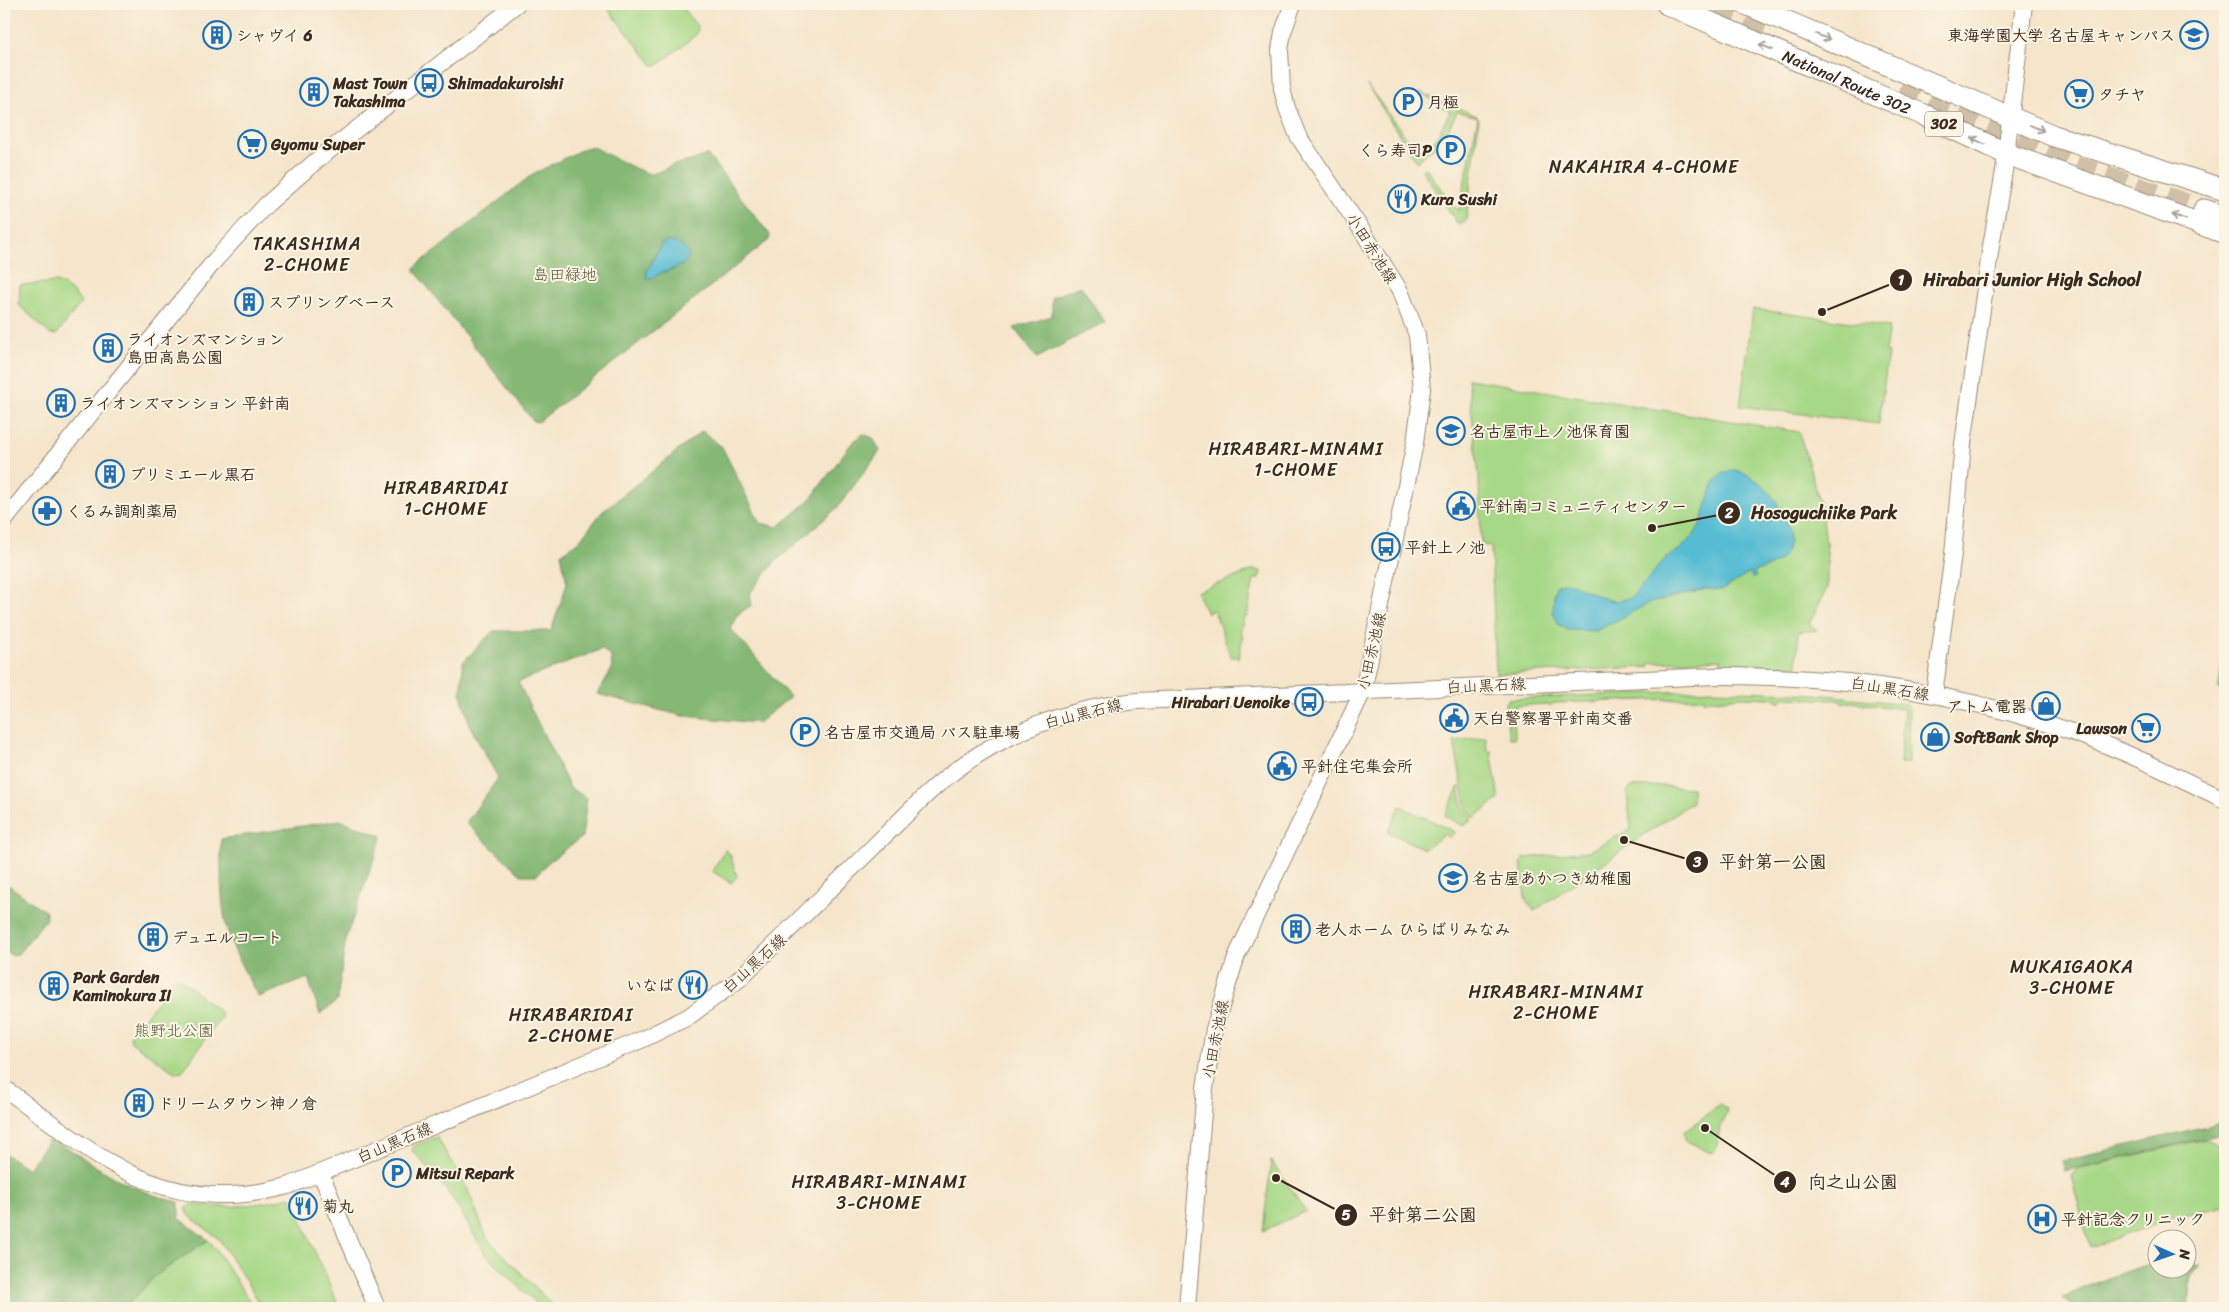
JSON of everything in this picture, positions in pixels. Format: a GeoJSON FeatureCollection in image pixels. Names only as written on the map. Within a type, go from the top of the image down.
{"type":"FeatureCollection","features":[{"type":"Feature","properties":{"kind":"highway","name":"National Route 302"},"geometry":{"type":"LineString","coordinates":[[1667,4],[1924,114],[2007,154],[2225,233]]}},
{"type":"Feature","properties":{"kind":"highway","name":"National Route 302"},"geometry":{"type":"LineString","coordinates":[[1746,4],[2054,136],[2225,190]]}},
{"type":"Feature","properties":{"kind":"highway"},"geometry":{"type":"LineString","coordinates":[[2211,206],[2225,217]]}},
{"type":"Feature","properties":{"kind":"street"},"geometry":{"type":"LineString","coordinates":[[4,521],[216,259],[266,205],[317,160],[517,4]]}},
{"type":"Feature","properties":{"kind":"street","name":"小田赤池線"},"geometry":{"type":"LineString","coordinates":[[1187,1308],[1205,1088],[1214,1029],[1238,955],[1363,692],[1417,428],[1422,389],[1417,335],[1400,291],[1363,232],[1298,136],[1287,108],[1280,80],[1280,50],[1283,32],[1293,4]]}},
{"type":"Feature","properties":{"kind":"street"},"geometry":{"type":"LineString","coordinates":[[1934,694],[1953,554],[1964,435],[1990,246],[2007,154],[2024,4]]}},
{"type":"Feature","properties":{"kind":"street","name":"白山黒石線"},"geometry":{"type":"LineString","coordinates":[[4,1088],[106,1161],[144,1182],[170,1190],[224,1196],[245,1195],[288,1186],[642,1040],[688,1016],[748,972],[935,787],[995,745],[1029,727],[1082,710],[1137,701],[1754,676],[1843,680],[1934,694],[2070,731],[2141,760],[2225,800]]}},
{"type":"Feature","properties":{"kind":"street"},"geometry":{"type":"LineString","coordinates":[[320,1174],[377,1308]]}},
{"type":"Feature","properties":{"kind":"green space"},"geometry":{"type":"Polygon","coordinates":[[[604,4],[679,4],[698,27],[697,34],[658,65],[653,65],[604,4]]]}},
{"type":"Feature","properties":{"kind":"green space"},"geometry":{"type":"Polygon","coordinates":[[[1367,85],[1418,153],[1437,137],[1450,112],[1420,92],[1478,117],[1457,112],[1443,139],[1417,162],[1367,85]]]}},
{"type":"Feature","properties":{"kind":"green space"},"geometry":{"type":"Polygon","coordinates":[[[1478,117],[1466,221],[1458,224],[1422,170],[1425,167],[1456,209],[1459,210],[1478,117]]]}},
{"type":"Feature","properties":{"kind":"green space","name":"島田緑地"},"geometry":{"type":"Polygon","coordinates":[[[593,147],[633,167],[652,174],[707,154],[770,235],[769,240],[538,422],[533,421],[415,271],[415,267],[533,174],[585,148],[593,147]],[[662,243],[652,260],[657,274],[675,269],[662,243]]]}},
{"type":"Feature","properties":{"kind":"green space"},"geometry":{"type":"Polygon","coordinates":[[[56,282],[70,290],[81,303],[56,335],[50,334],[19,305],[20,285],[56,282]]]}},
{"type":"Feature","properties":{"kind":"green space"},"geometry":{"type":"Polygon","coordinates":[[[1081,286],[1105,322],[1037,358],[1014,328],[1052,316],[1052,297],[1081,286]]]}},
{"type":"Feature","properties":{"kind":"green space"},"geometry":{"type":"Polygon","coordinates":[[[1753,309],[1889,327],[1885,352],[1888,353],[1879,424],[1740,406],[1753,309]]]}},
{"type":"Feature","properties":{"kind":"green space"},"geometry":{"type":"Polygon","coordinates":[[[1468,379],[1799,432],[1822,510],[1827,553],[1827,588],[1809,624],[1817,630],[1798,632],[1797,666],[1721,665],[1721,659],[1650,663],[1649,667],[1496,674],[1491,546],[1481,545],[1479,477],[1468,379]]]}},
{"type":"Feature","properties":{"kind":"green space"},"geometry":{"type":"Polygon","coordinates":[[[702,431],[722,447],[760,523],[778,527],[809,501],[851,444],[863,434],[873,438],[880,451],[838,507],[774,563],[750,593],[752,605],[738,614],[730,628],[790,697],[758,723],[683,716],[597,694],[612,669],[611,657],[602,649],[518,682],[570,788],[587,798],[582,837],[547,863],[537,875],[521,875],[466,823],[498,778],[471,728],[461,695],[463,662],[493,631],[551,631],[567,583],[561,554],[579,541],[602,512],[702,431]]]}},
{"type":"Feature","properties":{"kind":"green space"},"geometry":{"type":"Polygon","coordinates":[[[1254,570],[1261,571],[1259,579],[1254,579],[1247,617],[1244,617],[1240,634],[1243,635],[1239,657],[1231,657],[1214,610],[1207,613],[1196,592],[1254,570]]]}},
{"type":"Feature","properties":{"kind":"green space"},"geometry":{"type":"Polygon","coordinates":[[[2225,649],[2225,694],[2218,689],[2225,649]]]}},
{"type":"Feature","properties":{"kind":"green space"},"geometry":{"type":"Polygon","coordinates":[[[1712,690],[1817,694],[1906,704],[1909,708],[1908,764],[1900,764],[1904,709],[1849,702],[1843,704],[1839,700],[1784,698],[1779,702],[1771,698],[1742,697],[1704,701],[1703,698],[1554,703],[1550,706],[1545,704],[1514,706],[1515,738],[1509,738],[1505,703],[1508,699],[1712,690]]]}},
{"type":"Feature","properties":{"kind":"green space"},"geometry":{"type":"Polygon","coordinates":[[[1486,737],[1487,751],[1491,751],[1499,799],[1474,818],[1466,807],[1454,741],[1486,737]]]}},
{"type":"Feature","properties":{"kind":"green space"},"geometry":{"type":"Polygon","coordinates":[[[1459,786],[1463,808],[1472,820],[1463,826],[1445,816],[1459,786]]]}},
{"type":"Feature","properties":{"kind":"green space"},"geometry":{"type":"Polygon","coordinates":[[[1663,786],[1692,788],[1692,802],[1534,911],[1525,897],[1521,862],[1524,858],[1589,851],[1631,829],[1627,792],[1631,787],[1663,786]]]}},
{"type":"Feature","properties":{"kind":"green space"},"geometry":{"type":"Polygon","coordinates":[[[1400,806],[1454,833],[1448,838],[1445,834],[1424,849],[1388,832],[1400,806]]]}},
{"type":"Feature","properties":{"kind":"green space"},"geometry":{"type":"Polygon","coordinates":[[[340,820],[382,836],[346,938],[337,1001],[320,1014],[308,978],[258,997],[236,953],[226,925],[222,893],[221,839],[340,820]]]}},
{"type":"Feature","properties":{"kind":"green space"},"geometry":{"type":"Polygon","coordinates":[[[725,850],[730,854],[737,877],[731,883],[712,871],[725,850]]]}},
{"type":"Feature","properties":{"kind":"green space"},"geometry":{"type":"Polygon","coordinates":[[[4,882],[46,912],[46,919],[18,954],[11,955],[4,950],[4,882]]]}},
{"type":"Feature","properties":{"kind":"green space","name":"熊野北公園"},"geometry":{"type":"Polygon","coordinates":[[[176,978],[179,978],[220,1012],[221,1017],[182,1072],[176,1073],[131,1042],[130,1036],[176,978]]]}},
{"type":"Feature","properties":{"kind":"green space"},"geometry":{"type":"Polygon","coordinates":[[[1720,1104],[1727,1109],[1718,1136],[1717,1149],[1711,1153],[1685,1140],[1684,1132],[1720,1104]]]}},
{"type":"Feature","properties":{"kind":"green space"},"geometry":{"type":"Polygon","coordinates":[[[2225,1119],[2225,1133],[2065,1171],[2062,1161],[2211,1125],[2225,1119]]]}},
{"type":"Feature","properties":{"kind":"green space"},"geometry":{"type":"Polygon","coordinates":[[[51,1136],[96,1167],[127,1184],[179,1202],[179,1218],[208,1240],[155,1276],[125,1308],[4,1308],[4,1153],[28,1169],[51,1136]]]}},
{"type":"Feature","properties":{"kind":"green space"},"geometry":{"type":"Polygon","coordinates":[[[437,1137],[467,1188],[487,1238],[555,1308],[541,1308],[486,1255],[456,1204],[437,1177],[412,1151],[414,1146],[437,1137]]]}},
{"type":"Feature","properties":{"kind":"green space"},"geometry":{"type":"Polygon","coordinates":[[[2205,1139],[2217,1144],[2225,1188],[2225,1206],[2174,1217],[2090,1248],[2071,1176],[2077,1169],[2205,1139]]]}},
{"type":"Feature","properties":{"kind":"green space"},"geometry":{"type":"Polygon","coordinates":[[[1271,1161],[1306,1211],[1263,1231],[1271,1161]]]}},
{"type":"Feature","properties":{"kind":"green space"},"geometry":{"type":"Polygon","coordinates":[[[291,1197],[337,1302],[324,1308],[263,1308],[219,1239],[187,1214],[186,1209],[192,1204],[217,1207],[242,1206],[291,1197]]]}},
{"type":"Feature","properties":{"kind":"green space"},"geometry":{"type":"Polygon","coordinates":[[[208,1240],[254,1308],[125,1308],[154,1276],[208,1240]]]}},
{"type":"Feature","properties":{"kind":"green space"},"geometry":{"type":"Polygon","coordinates":[[[2146,1265],[2146,1280],[2191,1280],[2191,1296],[2186,1308],[2074,1308],[2063,1297],[2115,1275],[2146,1265]]]}},
{"type":"Feature","properties":{"kind":"green space"},"geometry":{"type":"Polygon","coordinates":[[[2196,1265],[2201,1266],[2196,1271],[2196,1265]]]}},
{"type":"Feature","properties":{"kind":"water"},"geometry":{"type":"Polygon","coordinates":[[[668,241],[683,247],[689,255],[683,264],[678,267],[653,278],[646,278],[647,271],[662,243],[668,241]]]}},
{"type":"Feature","properties":{"kind":"water"},"geometry":{"type":"Polygon","coordinates":[[[1731,470],[1743,473],[1767,490],[1785,517],[1789,532],[1788,546],[1779,561],[1754,572],[1756,577],[1752,578],[1750,573],[1722,590],[1706,589],[1650,603],[1596,631],[1568,630],[1559,625],[1553,612],[1554,593],[1557,585],[1567,582],[1608,600],[1616,601],[1631,598],[1665,559],[1680,549],[1693,536],[1700,526],[1714,482],[1722,474],[1731,470]]]}},
{"type":"Feature","properties":{"kind":"tunnel"},"geometry":{"type":"LineString","coordinates":[[1718,4],[1769,25]]}},
{"type":"Feature","properties":{"kind":"tunnel"},"geometry":{"type":"LineString","coordinates":[[1898,93],[2072,165],[2204,210]]}},
{"type":"Feature","properties":{"kind":"place","name":"シャヴイ 6"},"geometry":{"type":"Point","coordinates":[217,35]}},
{"type":"Feature","properties":{"kind":"place","name":"東海学園大学 名古屋キャンパス"},"geometry":{"type":"Point","coordinates":[2194,35]}},
{"type":"Feature","properties":{"kind":"place","name":"Shimadakuroishi"},"geometry":{"type":"Point","coordinates":[429,83]}},
{"type":"Feature","properties":{"kind":"place","name":"Mast Town Takashima"},"geometry":{"type":"Point","coordinates":[314,92]}},
{"type":"Feature","properties":{"kind":"place","name":"タチヤ"},"geometry":{"type":"Point","coordinates":[2079,94]}},
{"type":"Feature","properties":{"kind":"place","name":"月極"},"geometry":{"type":"Point","coordinates":[1408,102]}},
{"type":"Feature","properties":{"kind":"place","name":"Gyomu Super"},"geometry":{"type":"Point","coordinates":[252,144]}},
{"type":"Feature","properties":{"kind":"place","name":"くら寿司P"},"geometry":{"type":"Point","coordinates":[1451,150]}},
{"type":"Feature","properties":{"kind":"place","name":"Kura Sushi"},"geometry":{"type":"Point","coordinates":[1402,199]}},
{"type":"Feature","properties":{"kind":"place","name":"スプリングベース"},"geometry":{"type":"Point","coordinates":[249,302]}},
{"type":"Feature","properties":{"kind":"place","name":"Hirabari Junior High School"},"geometry":{"type":"Point","coordinates":[1822,312]}},
{"type":"Feature","properties":{"kind":"place","name":"ライオンズマンション 島田高島公園"},"geometry":{"type":"Point","coordinates":[108,348]}},
{"type":"Feature","properties":{"kind":"place","name":"ライオンズマンション 平針南"},"geometry":{"type":"Point","coordinates":[61,403]}},
{"type":"Feature","properties":{"kind":"place","name":"名古屋市上ノ池保育園"},"geometry":{"type":"Point","coordinates":[1451,431]}},
{"type":"Feature","properties":{"kind":"place","name":"プリミエール黒石"},"geometry":{"type":"Point","coordinates":[110,474]}},
{"type":"Feature","properties":{"kind":"place","name":"平針南コミュニティセンター"},"geometry":{"type":"Point","coordinates":[1461,506]}},
{"type":"Feature","properties":{"kind":"place","name":"くるみ調剤薬局"},"geometry":{"type":"Point","coordinates":[47,511]}},
{"type":"Feature","properties":{"kind":"place","name":"Hosoguchiike Park"},"geometry":{"type":"Point","coordinates":[1652,528]}},
{"type":"Feature","properties":{"kind":"place","name":"平針上ノ池"},"geometry":{"type":"Point","coordinates":[1386,547]}},
{"type":"Feature","properties":{"kind":"place","name":"Hirabari Uenoike"},"geometry":{"type":"Point","coordinates":[1309,702]}},
{"type":"Feature","properties":{"kind":"place","name":"アトム電器"},"geometry":{"type":"Point","coordinates":[2046,706]}},
{"type":"Feature","properties":{"kind":"place","name":"天白警察署平針南交番"},"geometry":{"type":"Point","coordinates":[1454,718]}},
{"type":"Feature","properties":{"kind":"place","name":"Lawson"},"geometry":{"type":"Point","coordinates":[2146,728]}},
{"type":"Feature","properties":{"kind":"place","name":"名古屋市交通局 バス駐車場"},"geometry":{"type":"Point","coordinates":[805,732]}},
{"type":"Feature","properties":{"kind":"place","name":"SoftBank Shop"},"geometry":{"type":"Point","coordinates":[1935,737]}},
{"type":"Feature","properties":{"kind":"place","name":"平針住宅集会所"},"geometry":{"type":"Point","coordinates":[1282,766]}},
{"type":"Feature","properties":{"kind":"place","name":"平針第一公園"},"geometry":{"type":"Point","coordinates":[1624,840]}},
{"type":"Feature","properties":{"kind":"place","name":"名古屋あかつき幼稚園"},"geometry":{"type":"Point","coordinates":[1453,878]}},
{"type":"Feature","properties":{"kind":"place","name":"老人ホーム ひらばりみなみ"},"geometry":{"type":"Point","coordinates":[1296,929]}},
{"type":"Feature","properties":{"kind":"place","name":"デュエルコート"},"geometry":{"type":"Point","coordinates":[153,937]}},
{"type":"Feature","properties":{"kind":"place","name":"いなば"},"geometry":{"type":"Point","coordinates":[693,985]}},
{"type":"Feature","properties":{"kind":"place","name":"Park Garden Kaminokura II"},"geometry":{"type":"Point","coordinates":[54,986]}},
{"type":"Feature","properties":{"kind":"place","name":"ドリームタウン神ノ倉"},"geometry":{"type":"Point","coordinates":[139,1103]}},
{"type":"Feature","properties":{"kind":"place","name":"向之山公園"},"geometry":{"type":"Point","coordinates":[1705,1128]}},
{"type":"Feature","properties":{"kind":"place","name":"Mitsui Repark"},"geometry":{"type":"Point","coordinates":[397,1173]}},
{"type":"Feature","properties":{"kind":"place","name":"平針第二公園"},"geometry":{"type":"Point","coordinates":[1276,1178]}},
{"type":"Feature","properties":{"kind":"place","name":"菊丸"},"geometry":{"type":"Point","coordinates":[303,1206]}},
{"type":"Feature","properties":{"kind":"place","name":"平針記念クリニック"},"geometry":{"type":"Point","coordinates":[2042,1219]}},
{"type":"Feature","properties":{"kind":"district","name":"NAKAHIRA 4-CHOME"},"geometry":{"type":"Point","coordinates":[1644,167]}},
{"type":"Feature","properties":{"kind":"district","name":"TAKASHIMA 2-CHOME"},"geometry":{"type":"Point","coordinates":[307,254]}},
{"type":"Feature","properties":{"kind":"district","name":"HIRABARI-MINAMI 1-CHOME"},"geometry":{"type":"Point","coordinates":[1296,459]}},
{"type":"Feature","properties":{"kind":"district","name":"HIRABARIDAI 1-CHOME"},"geometry":{"type":"Point","coordinates":[446,498]}},
{"type":"Feature","properties":{"kind":"district","name":"MUKAIGAOKA 3-CHOME"},"geometry":{"type":"Point","coordinates":[2072,978]}},
{"type":"Feature","properties":{"kind":"district","name":"HIRABARI-MINAMI 2-CHOME"},"geometry":{"type":"Point","coordinates":[1556,1002]}},
{"type":"Feature","properties":{"kind":"district","name":"HIRABARIDAI 2-CHOME"},"geometry":{"type":"Point","coordinates":[571,1025]}},
{"type":"Feature","properties":{"kind":"district","name":"HIRABARI-MINAMI 3-CHOME"},"geometry":{"type":"Point","coordinates":[879,1192]}}]}
